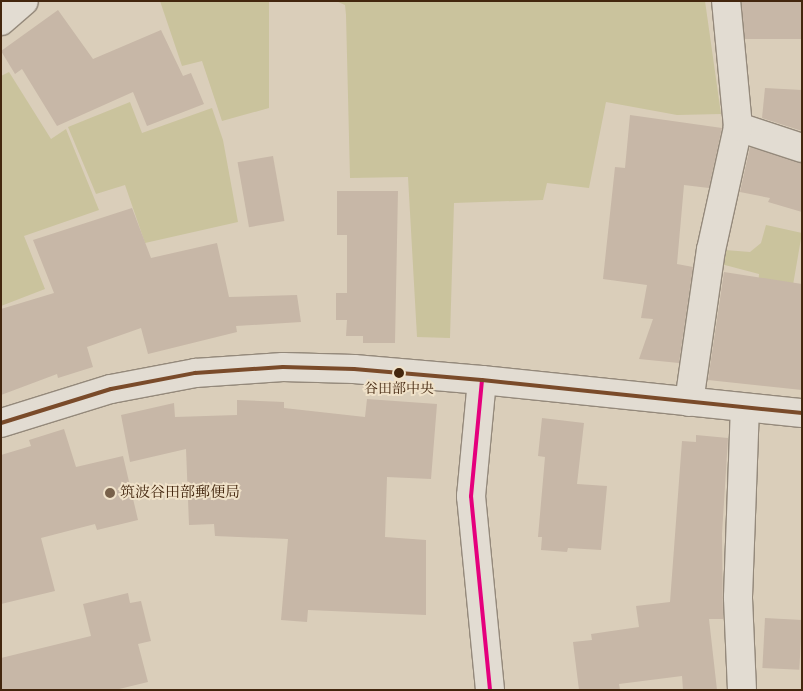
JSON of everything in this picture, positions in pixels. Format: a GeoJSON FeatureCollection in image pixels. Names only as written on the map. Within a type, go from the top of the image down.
{"type":"FeatureCollection","features":[{"type":"Feature","properties":{"kind":"street"},"geometry":{"type":"LineString","coordinates":[[1,21],[24,1]]}},
{"type":"Feature","properties":{"kind":"street"},"geometry":{"type":"LineString","coordinates":[[689,402],[711,250],[738,127],[726,1]]}},
{"type":"Feature","properties":{"kind":"street"},"geometry":{"type":"LineString","coordinates":[[738,127],[802,148]]}},
{"type":"Feature","properties":{"kind":"street"},"geometry":{"type":"LineString","coordinates":[[1,423],[111,389],[195,373],[282,367],[354,369],[482,380],[802,413]]}},
{"type":"Feature","properties":{"kind":"street"},"geometry":{"type":"LineString","coordinates":[[482,380],[471,496],[490,690]]}},
{"type":"Feature","properties":{"kind":"street"},"geometry":{"type":"LineString","coordinates":[[742,690],[738,597],[745,408]]}},
{"type":"Feature","properties":{"kind":"shaded area"},"geometry":{"type":"Polygon","coordinates":[[[160,1],[269,1],[269,108],[222,121],[202,61],[182,66],[160,1]]]}},
{"type":"Feature","properties":{"kind":"shaded area"},"geometry":{"type":"Polygon","coordinates":[[[336,1],[705,1],[721,114],[677,115],[606,102],[589,188],[547,183],[543,200],[454,203],[450,338],[417,337],[408,177],[350,178],[346,15],[345,5],[336,1]]]}},
{"type":"Feature","properties":{"kind":"shaded area"},"geometry":{"type":"Polygon","coordinates":[[[9,72],[51,139],[66,129],[99,210],[24,236],[45,289],[1,306],[1,76],[9,72]]]}},
{"type":"Feature","properties":{"kind":"shaded area"},"geometry":{"type":"Polygon","coordinates":[[[130,102],[142,133],[212,108],[223,140],[238,222],[145,243],[125,185],[96,194],[68,127],[130,102]]]}},
{"type":"Feature","properties":{"kind":"shaded area"},"geometry":{"type":"Polygon","coordinates":[[[766,225],[802,233],[789,308],[757,304],[759,274],[721,264],[725,250],[750,252],[761,243],[766,225]]]}},
{"type":"Feature","properties":{"kind":"building"},"geometry":{"type":"Polygon","coordinates":[[[742,1],[802,1],[802,39],[742,39],[742,1]]]}},
{"type":"Feature","properties":{"kind":"building"},"geometry":{"type":"Polygon","coordinates":[[[58,10],[93,59],[161,30],[183,76],[191,73],[204,104],[147,126],[133,92],[57,126],[22,69],[15,74],[1,51],[58,10]]]}},
{"type":"Feature","properties":{"kind":"building"},"geometry":{"type":"Polygon","coordinates":[[[765,88],[802,90],[802,131],[762,118],[765,88]]]}},
{"type":"Feature","properties":{"kind":"building"},"geometry":{"type":"Polygon","coordinates":[[[630,115],[722,128],[709,188],[684,185],[677,264],[693,267],[679,363],[639,359],[653,319],[641,318],[647,285],[603,279],[615,167],[625,168],[630,115]]]}},
{"type":"Feature","properties":{"kind":"building"},"geometry":{"type":"Polygon","coordinates":[[[750,147],[802,163],[802,212],[768,202],[770,198],[740,192],[750,147]]]}},
{"type":"Feature","properties":{"kind":"building"},"geometry":{"type":"Polygon","coordinates":[[[273,156],[284,221],[249,227],[238,162],[273,156]]]}},
{"type":"Feature","properties":{"kind":"building"},"geometry":{"type":"Polygon","coordinates":[[[337,191],[398,191],[395,343],[363,343],[363,336],[346,336],[347,320],[336,320],[336,293],[347,293],[347,235],[337,235],[337,191]]]}},
{"type":"Feature","properties":{"kind":"building"},"geometry":{"type":"Polygon","coordinates":[[[132,208],[151,258],[217,243],[229,297],[297,295],[301,322],[236,326],[237,332],[148,354],[141,328],[87,347],[93,367],[58,378],[57,374],[1,395],[1,309],[54,293],[33,240],[132,208]]]}},
{"type":"Feature","properties":{"kind":"building"},"geometry":{"type":"Polygon","coordinates":[[[724,272],[802,284],[802,390],[708,380],[724,272]]]}},
{"type":"Feature","properties":{"kind":"building"},"geometry":{"type":"Polygon","coordinates":[[[367,399],[437,404],[431,479],[387,477],[385,537],[426,540],[426,615],[308,610],[307,622],[281,620],[288,539],[215,536],[214,524],[189,525],[186,449],[130,462],[121,415],[174,403],[175,417],[237,415],[237,400],[284,402],[284,408],[365,417],[367,399]]]}},
{"type":"Feature","properties":{"kind":"building"},"geometry":{"type":"Polygon","coordinates":[[[542,418],[584,423],[577,484],[607,486],[601,550],[568,548],[567,552],[541,550],[542,537],[538,537],[545,457],[538,456],[542,418]]]}},
{"type":"Feature","properties":{"kind":"building"},"geometry":{"type":"Polygon","coordinates":[[[64,429],[76,467],[123,456],[138,520],[97,530],[95,524],[41,538],[55,591],[1,604],[1,455],[31,446],[29,440],[64,429]]]}},
{"type":"Feature","properties":{"kind":"building"},"geometry":{"type":"Polygon","coordinates":[[[696,435],[728,438],[722,534],[723,619],[709,619],[717,690],[683,690],[682,676],[619,684],[620,690],[579,690],[573,642],[592,640],[591,634],[639,627],[636,606],[670,602],[682,441],[696,442],[696,435]]]}},
{"type":"Feature","properties":{"kind":"building"},"geometry":{"type":"Polygon","coordinates":[[[128,593],[130,603],[141,601],[151,641],[138,644],[148,682],[115,690],[1,690],[1,658],[91,636],[83,604],[128,593]]]}},
{"type":"Feature","properties":{"kind":"building"},"geometry":{"type":"Polygon","coordinates":[[[765,618],[802,620],[799,670],[762,668],[765,618]]]}},
{"type":"Feature","properties":{"kind":"transit line"},"geometry":{"type":"LineString","coordinates":[[1,423],[111,389],[195,373],[283,367],[354,369],[482,380],[802,413]]}},
{"type":"Feature","properties":{"kind":"transit line"},"geometry":{"type":"LineString","coordinates":[[482,380],[471,496],[490,690]]}},
{"type":"Feature","properties":{"kind":"place","name":"谷田部中央"},"geometry":{"type":"Point","coordinates":[399,373]}},
{"type":"Feature","properties":{"kind":"place","name":"筑波谷田部郵便局"},"geometry":{"type":"Point","coordinates":[110,493]}}]}
